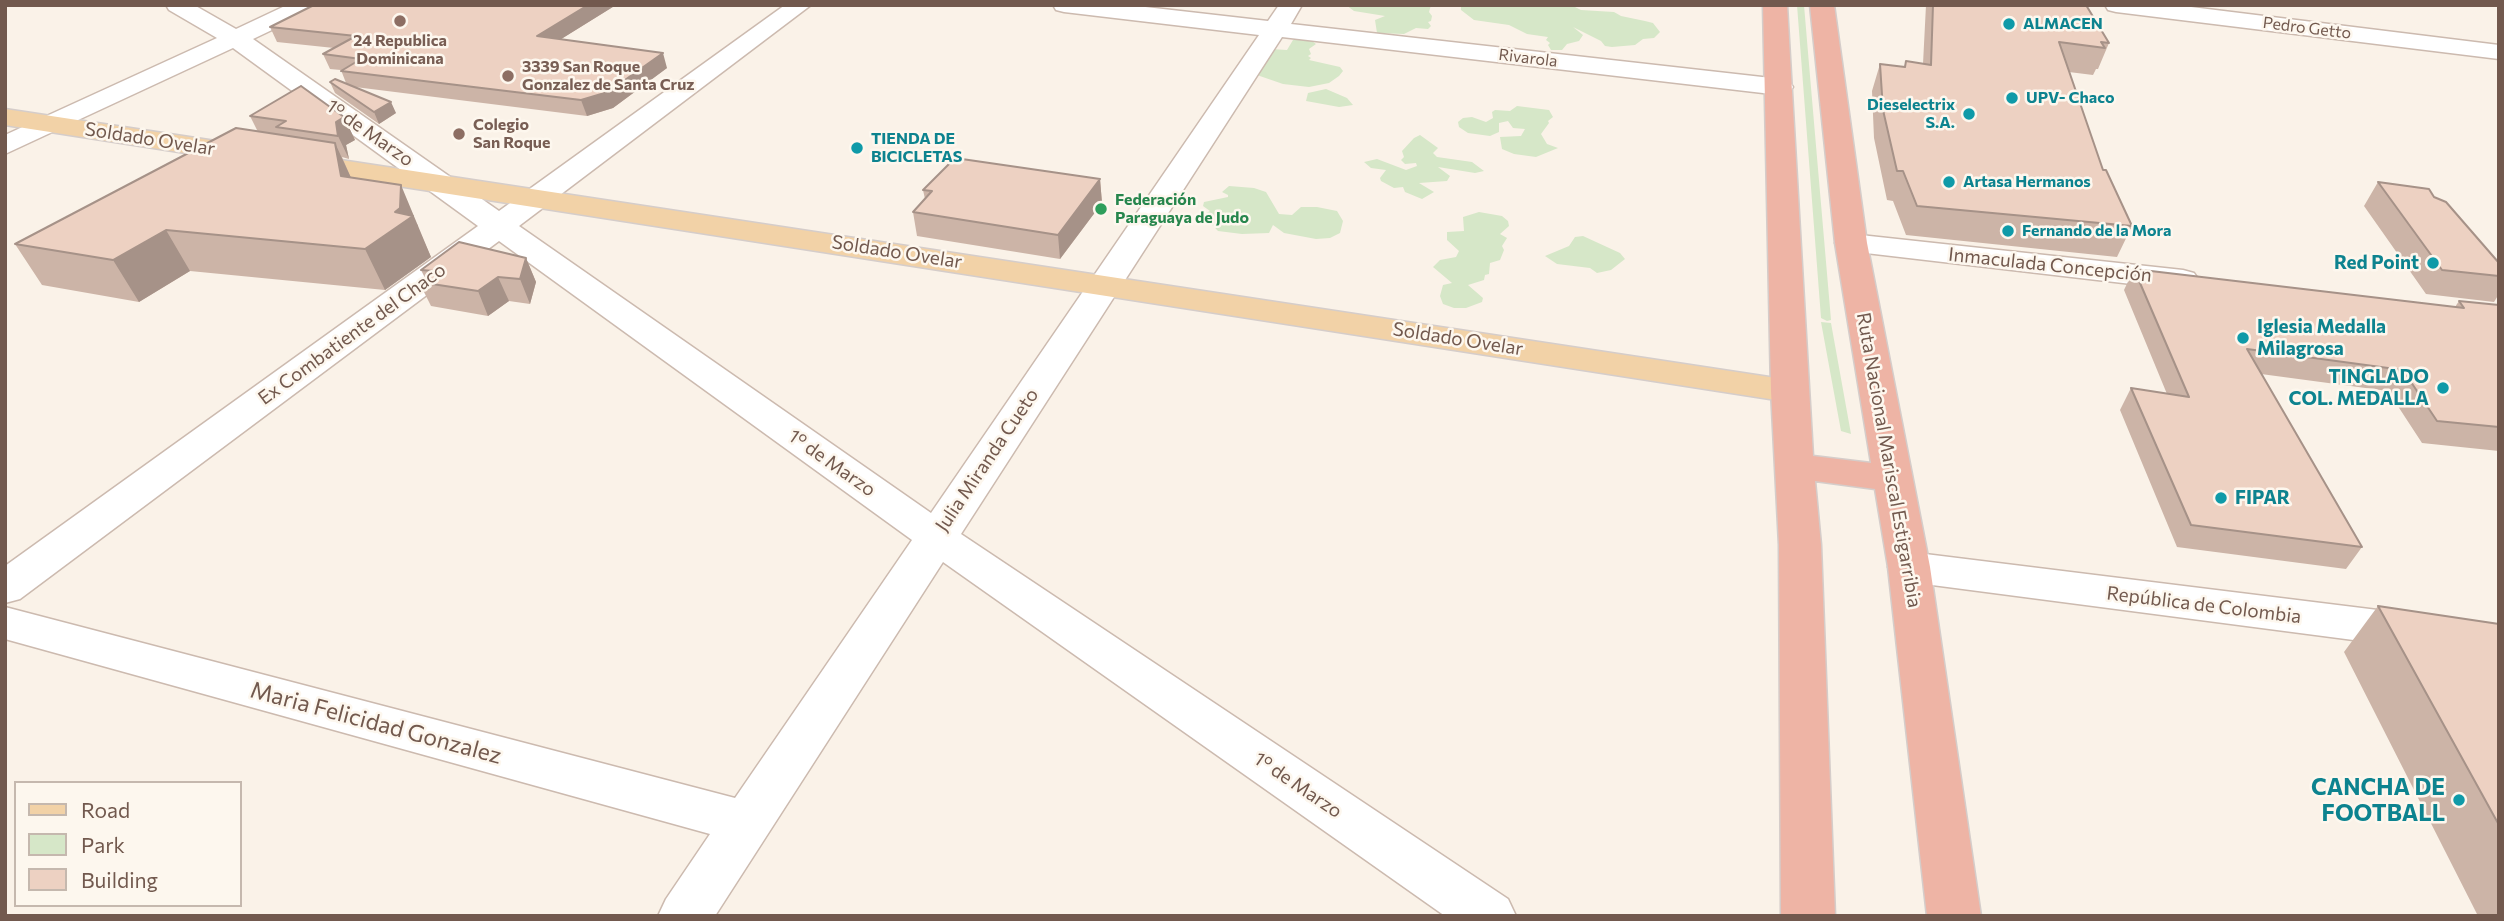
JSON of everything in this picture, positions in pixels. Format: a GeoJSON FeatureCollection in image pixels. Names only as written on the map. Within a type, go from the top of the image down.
{"type":"FeatureCollection","features":[{"type":"Feature","properties":{"kind":"highway"},"geometry":{"type":"LineString","coordinates":[[1775,5],[1789,391],[1800,545],[1808,916]]}},
{"type":"Feature","properties":{"kind":"highway","name":"Ruta Nacional Mariscal Estigarribia"},"geometry":{"type":"LineString","coordinates":[[1822,5],[1851,243],[1909,567],[1954,916]]}},
{"type":"Feature","properties":{"kind":"highway"},"geometry":{"type":"LineString","coordinates":[[1795,466],[1893,479]]}},
{"type":"Feature","properties":{"kind":"main road","name":"Soldado Ovelar"},"geometry":{"type":"LineString","coordinates":[[5,117],[1789,391]]}},
{"type":"Feature","properties":{"kind":"street","name":"1º de Marzo"},"geometry":{"type":"LineString","coordinates":[[177,5],[235,38],[936,537],[1489,916]]}},
{"type":"Feature","properties":{"kind":"street"},"geometry":{"type":"LineString","coordinates":[[5,146],[306,5]]}},
{"type":"Feature","properties":{"kind":"street","name":"Ex Combatiente del Chaco"},"geometry":{"type":"LineString","coordinates":[[5,588],[800,5]]}},
{"type":"Feature","properties":{"kind":"street","name":"Rivarola"},"geometry":{"type":"LineString","coordinates":[[1064,5],[1283,17],[1780,87]]}},
{"type":"Feature","properties":{"kind":"street","name":"Pedro Getto"},"geometry":{"type":"LineString","coordinates":[[2116,5],[2499,51]]}},
{"type":"Feature","properties":{"kind":"street","name":"Julia Miranda Cueto"},"geometry":{"type":"LineString","coordinates":[[685,916],[1283,17]]}},
{"type":"Feature","properties":{"kind":"street","name":"Inmaculada Concepción"},"geometry":{"type":"LineString","coordinates":[[1851,243],[2209,283]]}},
{"type":"Feature","properties":{"kind":"street","name":"República de Colombia"},"geometry":{"type":"LineString","coordinates":[[1909,567],[2499,642]]}},
{"type":"Feature","properties":{"kind":"street","name":"Maria Felicidad Gonzalez"},"geometry":{"type":"LineString","coordinates":[[5,623],[748,822]]}},
{"type":"Feature","properties":{"kind":"green space"},"geometry":{"type":"Polygon","coordinates":[[[1346,5],[1431,5],[1429,12],[1432,16],[1428,22],[1431,26],[1428,29],[1416,28],[1404,34],[1377,33],[1375,20],[1385,16],[1354,11],[1346,5]]]}},
{"type":"Feature","properties":{"kind":"green space"},"geometry":{"type":"Polygon","coordinates":[[[1461,5],[1571,5],[1581,10],[1614,12],[1653,23],[1660,32],[1654,38],[1643,39],[1635,45],[1612,47],[1605,46],[1601,41],[1573,27],[1583,35],[1579,41],[1567,44],[1562,50],[1551,50],[1548,45],[1550,43],[1546,40],[1548,37],[1527,34],[1509,25],[1474,20],[1461,10],[1461,5]]]}},
{"type":"Feature","properties":{"kind":"green space"},"geometry":{"type":"Polygon","coordinates":[[[1797,5],[1804,5],[1831,320],[1827,321],[1821,318],[1797,5]]]}},
{"type":"Feature","properties":{"kind":"green space"},"geometry":{"type":"Polygon","coordinates":[[[1303,38],[1316,44],[1309,49],[1309,60],[1340,67],[1343,71],[1339,76],[1329,83],[1309,87],[1283,84],[1254,74],[1271,49],[1287,50],[1293,40],[1303,38]]]}},
{"type":"Feature","properties":{"kind":"green space"},"geometry":{"type":"Polygon","coordinates":[[[1326,89],[1347,98],[1353,105],[1339,107],[1306,101],[1308,93],[1326,89]]]}},
{"type":"Feature","properties":{"kind":"green space"},"geometry":{"type":"Polygon","coordinates":[[[1517,106],[1549,110],[1553,117],[1541,134],[1547,144],[1558,148],[1536,157],[1514,154],[1502,149],[1500,137],[1521,136],[1525,129],[1513,128],[1508,121],[1499,123],[1499,132],[1490,136],[1468,133],[1459,127],[1458,122],[1463,118],[1472,117],[1486,122],[1493,118],[1492,112],[1495,110],[1510,111],[1517,106]]]}},
{"type":"Feature","properties":{"kind":"green space"},"geometry":{"type":"Polygon","coordinates":[[[1420,135],[1438,148],[1433,153],[1437,157],[1472,162],[1484,171],[1475,173],[1438,167],[1450,176],[1447,181],[1419,183],[1434,192],[1422,199],[1405,192],[1403,187],[1394,188],[1381,181],[1380,178],[1386,170],[1371,168],[1364,162],[1377,159],[1406,170],[1417,166],[1416,163],[1405,164],[1401,160],[1404,157],[1402,151],[1420,135]]]}},
{"type":"Feature","properties":{"kind":"green space"},"geometry":{"type":"Polygon","coordinates":[[[1229,186],[1266,192],[1279,214],[1292,215],[1301,207],[1337,211],[1343,221],[1340,233],[1330,238],[1316,239],[1284,233],[1273,225],[1269,233],[1218,231],[1203,215],[1210,211],[1203,206],[1204,202],[1228,197],[1222,192],[1229,186]]]}},
{"type":"Feature","properties":{"kind":"green space"},"geometry":{"type":"Polygon","coordinates":[[[1479,212],[1502,216],[1508,221],[1509,226],[1500,234],[1507,238],[1502,246],[1504,250],[1500,260],[1490,263],[1489,274],[1485,275],[1484,280],[1468,285],[1483,298],[1482,302],[1466,308],[1454,308],[1443,304],[1440,296],[1443,285],[1452,283],[1433,267],[1440,260],[1456,257],[1459,251],[1447,240],[1447,232],[1464,231],[1463,217],[1479,212]]]}},
{"type":"Feature","properties":{"kind":"green space"},"geometry":{"type":"Polygon","coordinates":[[[1583,236],[1620,253],[1625,259],[1611,270],[1597,273],[1590,268],[1557,264],[1545,256],[1569,246],[1575,237],[1583,236]]]}},
{"type":"Feature","properties":{"kind":"green space"},"geometry":{"type":"Polygon","coordinates":[[[1821,322],[1831,323],[1851,434],[1841,431],[1821,322]]]}},
{"type":"Feature","properties":{"kind":"building"},"geometry":{"type":"Polygon","coordinates":[[[314,5],[588,5],[537,36],[663,53],[608,92],[581,100],[341,71],[361,59],[323,54],[356,36],[270,27],[314,5]]]}},
{"type":"Feature","properties":{"kind":"building"},"geometry":{"type":"Polygon","coordinates":[[[1933,5],[2086,5],[2109,43],[2101,42],[2105,48],[2059,42],[2103,170],[2106,170],[2132,226],[1917,206],[1903,171],[1897,171],[1883,110],[1880,64],[1905,67],[1906,61],[1931,65],[1933,5]]]}},
{"type":"Feature","properties":{"kind":"building"},"geometry":{"type":"Polygon","coordinates":[[[335,79],[391,102],[374,112],[330,82],[335,79]]]}},
{"type":"Feature","properties":{"kind":"building"},"geometry":{"type":"Polygon","coordinates":[[[301,86],[344,117],[336,122],[338,136],[276,127],[286,121],[250,116],[301,86]]]}},
{"type":"Feature","properties":{"kind":"building"},"geometry":{"type":"Polygon","coordinates":[[[236,128],[335,143],[341,176],[401,185],[400,208],[395,212],[413,216],[365,249],[166,230],[113,260],[15,244],[236,128]]]}},
{"type":"Feature","properties":{"kind":"building"},"geometry":{"type":"Polygon","coordinates":[[[955,158],[1100,179],[1058,235],[913,212],[932,191],[923,190],[955,158]]]}},
{"type":"Feature","properties":{"kind":"building"},"geometry":{"type":"Polygon","coordinates":[[[2378,182],[2429,189],[2434,197],[2446,202],[2499,263],[2499,276],[2442,270],[2378,182]]]}},
{"type":"Feature","properties":{"kind":"building"},"geometry":{"type":"Polygon","coordinates":[[[459,242],[526,258],[520,279],[498,277],[478,291],[419,282],[434,271],[421,270],[459,242]]]}},
{"type":"Feature","properties":{"kind":"building"},"geometry":{"type":"Polygon","coordinates":[[[2134,269],[2464,308],[2459,301],[2499,305],[2499,427],[2437,421],[2403,370],[2247,349],[2362,547],[2191,525],[2131,388],[2189,397],[2134,269]]]}},
{"type":"Feature","properties":{"kind":"building"},"geometry":{"type":"Polygon","coordinates":[[[2378,606],[2499,624],[2499,825],[2378,606]]]}},
{"type":"Feature","properties":{"kind":"place","name":"24 Republica Dominicana"},"geometry":{"type":"Point","coordinates":[400,21]}},
{"type":"Feature","properties":{"kind":"place","name":"ALMACEN"},"geometry":{"type":"Point","coordinates":[2009,24]}},
{"type":"Feature","properties":{"kind":"place","name":"3339 San Roque Gonzalez de Santa Cruz"},"geometry":{"type":"Point","coordinates":[508,76]}},
{"type":"Feature","properties":{"kind":"place","name":"UPV- Chaco"},"geometry":{"type":"Point","coordinates":[2012,98]}},
{"type":"Feature","properties":{"kind":"place","name":"Dieselectrix S.A."},"geometry":{"type":"Point","coordinates":[1969,114]}},
{"type":"Feature","properties":{"kind":"place","name":"Colegio San Roque"},"geometry":{"type":"Point","coordinates":[459,134]}},
{"type":"Feature","properties":{"kind":"place","name":"TIENDA DE BICICLETAS"},"geometry":{"type":"Point","coordinates":[857,148]}},
{"type":"Feature","properties":{"kind":"place","name":"Artasa Hermanos"},"geometry":{"type":"Point","coordinates":[1949,182]}},
{"type":"Feature","properties":{"kind":"place","name":"Federación Paraguaya de Judo"},"geometry":{"type":"Point","coordinates":[1101,209]}},
{"type":"Feature","properties":{"kind":"place","name":"Fernando de la Mora"},"geometry":{"type":"Point","coordinates":[2008,231]}},
{"type":"Feature","properties":{"kind":"place","name":"Red Point"},"geometry":{"type":"Point","coordinates":[2433,263]}},
{"type":"Feature","properties":{"kind":"place","name":"Iglesia Medalla Milagrosa"},"geometry":{"type":"Point","coordinates":[2243,338]}},
{"type":"Feature","properties":{"kind":"place","name":"TINGLADO COL. MEDALLA"},"geometry":{"type":"Point","coordinates":[2443,388]}},
{"type":"Feature","properties":{"kind":"place","name":"FIPAR"},"geometry":{"type":"Point","coordinates":[2221,498]}},
{"type":"Feature","properties":{"kind":"place","name":"CANCHA DE FOOTBALL"},"geometry":{"type":"Point","coordinates":[2459,800]}}]}
